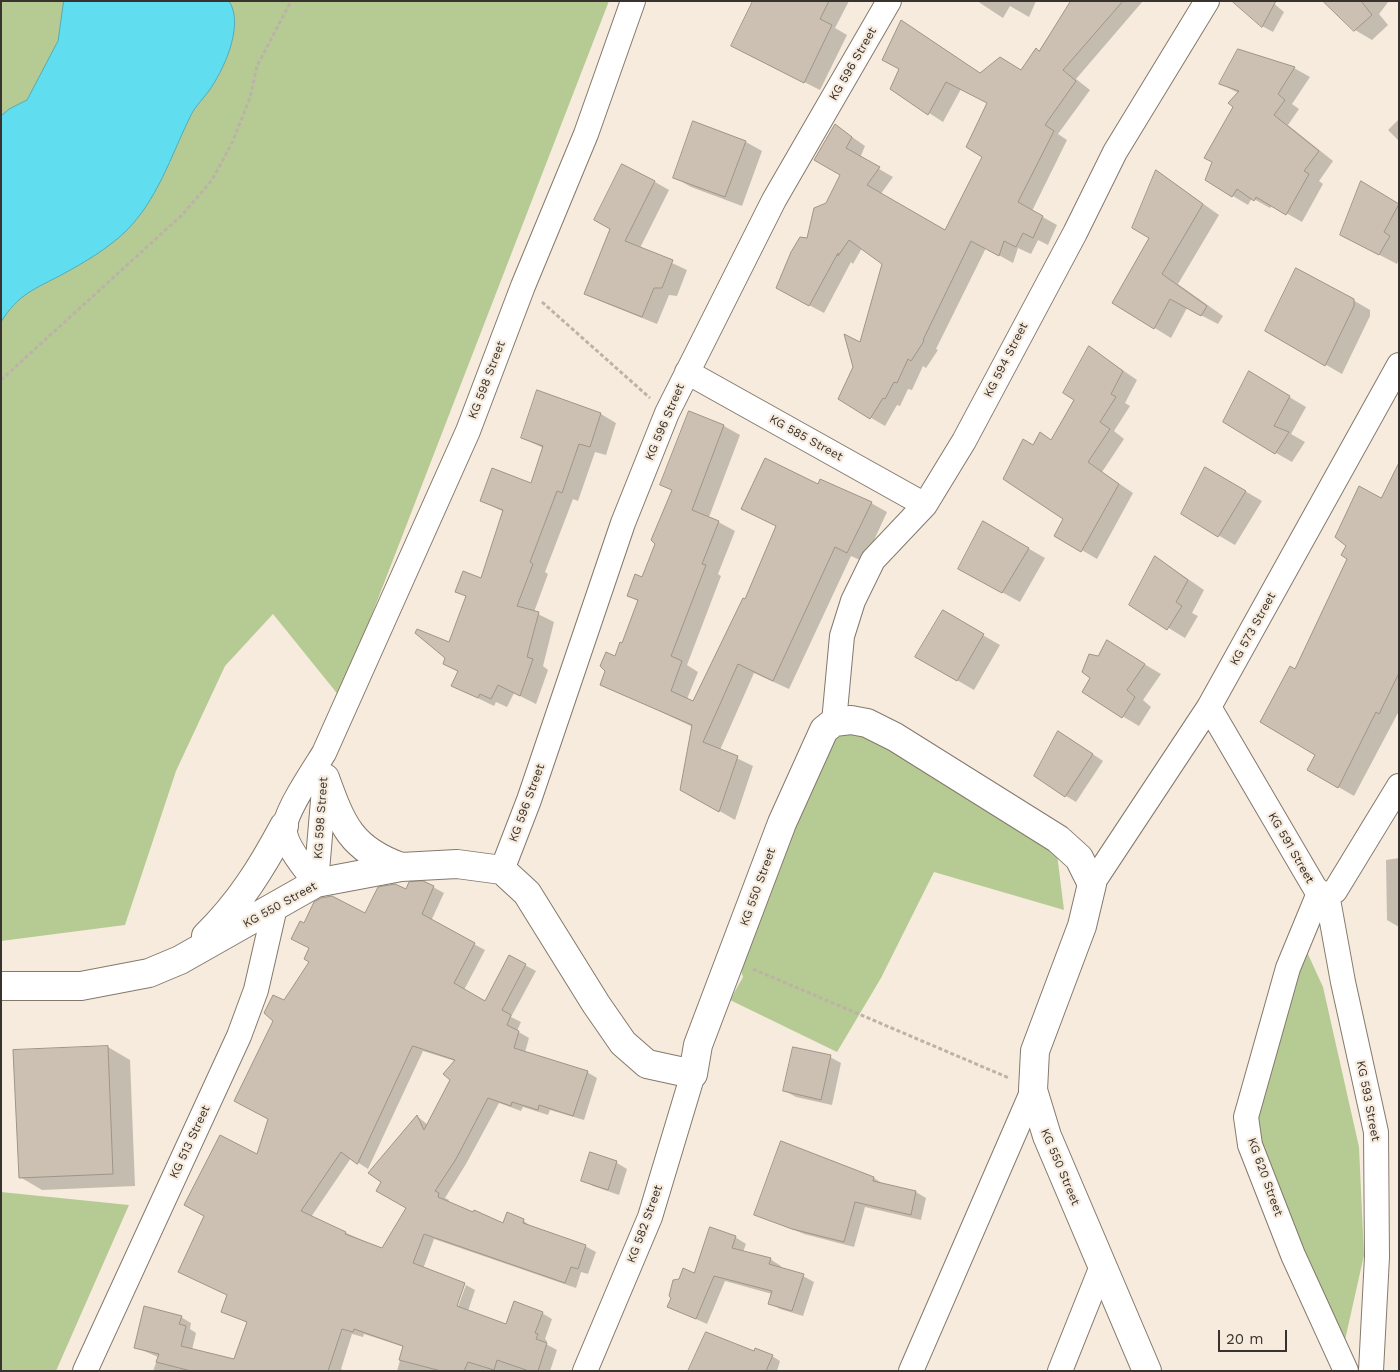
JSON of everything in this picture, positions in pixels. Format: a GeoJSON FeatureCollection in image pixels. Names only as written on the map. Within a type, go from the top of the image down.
{"type":"FeatureCollection","features":[{"type":"Feature","properties":{"kind":"street","name":"KG 598 Street"},"geometry":{"type":"LineString","coordinates":[[316,883],[324,766],[468,431],[522,286],[586,134],[633,1]]}},
{"type":"Feature","properties":{"kind":"street","name":"KG 596 Street"},"geometry":{"type":"LineString","coordinates":[[502,870],[529,800],[623,523],[667,413],[774,200],[889,1]]}},
{"type":"Feature","properties":{"kind":"street","name":"KG 594 Street"},"geometry":{"type":"LineString","coordinates":[[834,722],[842,636],[852,601],[873,560],[924,505],[964,441],[1075,233],[1115,152],[1207,1]]}},
{"type":"Feature","properties":{"kind":"street","name":"KG 573 Street"},"geometry":{"type":"LineString","coordinates":[[1092,884],[1209,707],[1399,365]]}},
{"type":"Feature","properties":{"kind":"street","name":"KG 585 Street"},"geometry":{"type":"LineString","coordinates":[[687,372],[858,466],[924,505]]}},
{"type":"Feature","properties":{"kind":"street","name":"KG 591 Street"},"geometry":{"type":"LineString","coordinates":[[1209,707],[1314,888],[1323,893],[1335,891],[1399,786]]}},
{"type":"Feature","properties":{"kind":"street"},"geometry":{"type":"LineString","coordinates":[[834,722],[851,720],[867,723],[895,737],[1058,839],[1079,858],[1092,884]]}},
{"type":"Feature","properties":{"kind":"street","name":"KG 550 Street"},"geometry":{"type":"LineString","coordinates":[[693,1074],[698,1045],[732,960],[782,823],[816,744],[824,730],[834,722]]}},
{"type":"Feature","properties":{"kind":"street","name":"KG 598 Street"},"geometry":{"type":"LineString","coordinates":[[316,883],[300,863],[288,842],[284,826],[300,791],[324,766]]}},
{"type":"Feature","properties":{"kind":"street"},"geometry":{"type":"LineString","coordinates":[[324,766],[340,819],[355,840],[378,859],[401,868]]}},
{"type":"Feature","properties":{"kind":"street"},"geometry":{"type":"LineString","coordinates":[[180,960],[230,912],[264,863],[284,826]]}},
{"type":"Feature","properties":{"kind":"street","name":"KG 550 Street"},"geometry":{"type":"LineString","coordinates":[[1,986],[81,986],[149,973],[180,960],[316,883],[401,868],[457,864],[502,870]]}},
{"type":"Feature","properties":{"kind":"street"},"geometry":{"type":"LineString","coordinates":[[502,870],[527,893],[596,1004],[623,1043],[647,1064],[693,1074]]}},
{"type":"Feature","properties":{"kind":"street","name":"KG 550 Street"},"geometry":{"type":"LineString","coordinates":[[1092,884],[1082,926],[1035,1051],[1033,1090],[1043,1127],[1147,1371]]}},
{"type":"Feature","properties":{"kind":"street","name":"KG 620 Street"},"geometry":{"type":"LineString","coordinates":[[1323,893],[1288,968],[1246,1116],[1250,1144],[1293,1255],[1346,1371]]}},
{"type":"Feature","properties":{"kind":"street","name":"KG 593 Street"},"geometry":{"type":"LineString","coordinates":[[1323,893],[1376,1132],[1377,1257],[1371,1371]]}},
{"type":"Feature","properties":{"kind":"street","name":"KG 513 Street"},"geometry":{"type":"LineString","coordinates":[[85,1371],[238,1036],[256,990],[275,907]]}},
{"type":"Feature","properties":{"kind":"street","name":"KG 582 Street"},"geometry":{"type":"LineString","coordinates":[[585,1371],[650,1217],[693,1074]]}},
{"type":"Feature","properties":{"kind":"street"},"geometry":{"type":"LineString","coordinates":[[911,1371],[1033,1090]]}},
{"type":"Feature","properties":{"kind":"street"},"geometry":{"type":"LineString","coordinates":[[1060,1371],[1102,1266]]}},
{"type":"Feature","properties":{"kind":"path"},"geometry":{"type":"LineString","coordinates":[[1,380],[183,214],[212,180],[232,143],[250,98],[257,66],[291,1]]}},
{"type":"Feature","properties":{"kind":"path"},"geometry":{"type":"LineString","coordinates":[[522,286],[667,413]]}},
{"type":"Feature","properties":{"kind":"path"},"geometry":{"type":"LineString","coordinates":[[732,960],[1000,1073],[1033,1090]]}},
{"type":"Feature","properties":{"kind":"green space"},"geometry":{"type":"Polygon","coordinates":[[[1,1],[609,1],[340,697],[273,614],[225,666],[176,771],[125,925],[1,941],[1,1]]]}},
{"type":"Feature","properties":{"kind":"green space"},"geometry":{"type":"Polygon","coordinates":[[[858,712],[1055,838],[1064,910],[934,872],[881,978],[837,1052],[730,1000],[743,977],[730,939],[821,722],[858,712]]]}},
{"type":"Feature","properties":{"kind":"green space"},"geometry":{"type":"Polygon","coordinates":[[[1302,941],[1323,987],[1359,1147],[1364,1255],[1341,1358],[1244,1113],[1302,941]]]}},
{"type":"Feature","properties":{"kind":"green space"},"geometry":{"type":"Polygon","coordinates":[[[1,1192],[129,1205],[56,1371],[1,1371],[1,1192]]]}},
{"type":"Feature","properties":{"kind":"water"},"geometry":{"type":"Polygon","coordinates":[[[64,1],[229,1],[235,23],[230,48],[220,73],[192,114],[155,192],[136,220],[103,250],[21,298],[1,322],[1,116],[9,109],[27,100],[58,41],[64,1]]]}},
{"type":"Feature","properties":{"kind":"building"},"geometry":{"type":"Polygon","coordinates":[[[753,1],[829,1],[820,19],[832,25],[804,83],[731,46],[753,1]]]}},
{"type":"Feature","properties":{"kind":"building"},"geometry":{"type":"Polygon","coordinates":[[[1071,1],[1123,1],[1063,70],[1076,81],[1045,125],[1054,131],[1018,202],[1043,216],[1033,238],[1023,233],[1016,247],[1004,241],[999,256],[971,241],[924,341],[911,361],[908,359],[897,383],[894,382],[885,399],[883,398],[870,419],[838,399],[853,367],[844,334],[860,342],[882,264],[849,240],[838,256],[838,253],[809,306],[776,288],[791,252],[800,237],[807,238],[814,208],[826,203],[840,175],[814,160],[835,124],[852,137],[846,148],[880,167],[867,185],[945,230],[982,157],[966,147],[987,103],[946,82],[928,115],[890,89],[899,69],[882,60],[901,20],[980,73],[1000,57],[1021,70],[1036,48],[1039,51],[1071,1]]]}},
{"type":"Feature","properties":{"kind":"building"},"geometry":{"type":"Polygon","coordinates":[[[1232,1],[1276,1],[1262,27],[1232,1]]]}},
{"type":"Feature","properties":{"kind":"building"},"geometry":{"type":"Polygon","coordinates":[[[1323,1],[1361,1],[1372,15],[1354,31],[1323,1]]]}},
{"type":"Feature","properties":{"kind":"building"},"geometry":{"type":"Polygon","coordinates":[[[1238,49],[1295,67],[1278,94],[1285,100],[1274,115],[1319,151],[1304,171],[1309,174],[1286,215],[1256,197],[1254,201],[1237,189],[1232,197],[1205,180],[1212,162],[1204,158],[1233,107],[1228,103],[1239,91],[1219,84],[1238,49]]]}},
{"type":"Feature","properties":{"kind":"building"},"geometry":{"type":"Polygon","coordinates":[[[693,121],[746,141],[725,197],[673,178],[693,121]]]}},
{"type":"Feature","properties":{"kind":"building"},"geometry":{"type":"Polygon","coordinates":[[[622,164],[655,181],[625,241],[673,260],[662,288],[654,288],[642,317],[584,294],[610,229],[594,220],[622,164]]]}},
{"type":"Feature","properties":{"kind":"building"},"geometry":{"type":"Polygon","coordinates":[[[1156,170],[1203,204],[1162,274],[1207,306],[1201,316],[1170,299],[1154,329],[1112,303],[1149,238],[1132,228],[1156,170]]]}},
{"type":"Feature","properties":{"kind":"building"},"geometry":{"type":"Polygon","coordinates":[[[1361,181],[1399,204],[1384,232],[1390,236],[1379,255],[1340,235],[1361,181]]]}},
{"type":"Feature","properties":{"kind":"building"},"geometry":{"type":"Polygon","coordinates":[[[1296,268],[1354,299],[1354,306],[1325,366],[1265,331],[1296,268]]]}},
{"type":"Feature","properties":{"kind":"building"},"geometry":{"type":"Polygon","coordinates":[[[1089,346],[1123,371],[1111,394],[1116,397],[1100,422],[1110,429],[1088,462],[1119,484],[1081,552],[1054,536],[1063,519],[1003,479],[1023,439],[1033,445],[1040,432],[1051,440],[1074,400],[1063,393],[1089,346]]]}},
{"type":"Feature","properties":{"kind":"building"},"geometry":{"type":"Polygon","coordinates":[[[1249,371],[1290,396],[1274,426],[1289,432],[1275,454],[1223,422],[1249,371]]]}},
{"type":"Feature","properties":{"kind":"building"},"geometry":{"type":"Polygon","coordinates":[[[537,390],[601,413],[590,447],[579,444],[562,493],[557,491],[530,562],[533,564],[517,606],[539,612],[527,657],[533,659],[520,696],[498,685],[491,699],[480,694],[478,698],[451,686],[458,671],[443,664],[445,658],[415,633],[417,629],[449,642],[466,596],[455,592],[463,571],[481,578],[503,510],[480,501],[492,468],[531,483],[543,446],[521,438],[537,390]]]}},
{"type":"Feature","properties":{"kind":"building"},"geometry":{"type":"Polygon","coordinates":[[[689,411],[724,425],[692,510],[719,521],[702,564],[706,565],[671,656],[682,661],[671,691],[693,701],[743,598],[745,599],[776,526],[741,509],[765,458],[818,484],[820,479],[872,502],[847,553],[835,547],[773,681],[738,664],[703,742],[738,756],[719,812],[680,790],[692,725],[600,685],[605,671],[600,666],[606,652],[615,656],[620,642],[622,643],[638,600],[627,596],[635,574],[642,577],[655,544],[651,540],[672,490],[660,485],[689,411]]]}},
{"type":"Feature","properties":{"kind":"building"},"geometry":{"type":"Polygon","coordinates":[[[1399,463],[1399,673],[1379,714],[1376,712],[1338,788],[1307,770],[1315,755],[1260,722],[1290,666],[1295,669],[1347,559],[1341,555],[1346,546],[1335,537],[1359,486],[1381,498],[1399,463]]]}},
{"type":"Feature","properties":{"kind":"building"},"geometry":{"type":"Polygon","coordinates":[[[1205,467],[1246,491],[1218,537],[1181,514],[1205,467]]]}},
{"type":"Feature","properties":{"kind":"building"},"geometry":{"type":"Polygon","coordinates":[[[983,521],[1029,548],[1002,593],[958,569],[983,521]]]}},
{"type":"Feature","properties":{"kind":"building"},"geometry":{"type":"Polygon","coordinates":[[[1155,556],[1188,580],[1176,602],[1182,606],[1167,630],[1129,605],[1155,556]]]}},
{"type":"Feature","properties":{"kind":"building"},"geometry":{"type":"Polygon","coordinates":[[[943,610],[984,634],[957,681],[915,657],[943,610]]]}},
{"type":"Feature","properties":{"kind":"building"},"geometry":{"type":"Polygon","coordinates":[[[1107,640],[1145,664],[1127,690],[1135,697],[1122,718],[1082,692],[1090,678],[1082,672],[1089,654],[1098,656],[1107,640]]]}},
{"type":"Feature","properties":{"kind":"building"},"geometry":{"type":"Polygon","coordinates":[[[1058,731],[1093,754],[1065,797],[1034,776],[1058,731]]]}},
{"type":"Feature","properties":{"kind":"building"},"geometry":{"type":"Polygon","coordinates":[[[423,881],[434,886],[422,914],[475,943],[454,983],[485,1001],[509,955],[526,964],[502,1010],[511,1015],[507,1025],[519,1031],[514,1048],[588,1071],[573,1116],[539,1105],[538,1110],[512,1102],[511,1106],[488,1098],[456,1159],[435,1191],[439,1193],[438,1197],[503,1223],[507,1212],[524,1219],[523,1223],[586,1245],[578,1269],[571,1267],[565,1283],[424,1234],[413,1263],[465,1283],[457,1306],[506,1324],[514,1301],[543,1312],[535,1333],[538,1334],[536,1339],[547,1343],[538,1371],[529,1371],[497,1360],[494,1370],[468,1362],[464,1371],[441,1371],[399,1360],[403,1346],[354,1329],[353,1332],[342,1329],[328,1371],[191,1371],[156,1362],[159,1354],[134,1348],[144,1306],[182,1316],[179,1324],[186,1326],[181,1346],[234,1359],[247,1322],[221,1312],[227,1295],[178,1272],[204,1216],[184,1205],[220,1135],[257,1154],[268,1119],[234,1101],[273,1021],[264,1013],[273,995],[284,1000],[309,962],[304,959],[309,948],[291,939],[300,921],[304,923],[314,902],[321,898],[332,896],[365,913],[378,887],[395,884],[406,889],[409,882],[423,881]],[[413,1046],[357,1164],[341,1152],[301,1211],[346,1232],[345,1234],[382,1248],[406,1208],[376,1191],[381,1182],[368,1173],[417,1115],[424,1130],[450,1080],[443,1074],[455,1060],[413,1046]]]}},
{"type":"Feature","properties":{"kind":"building"},"geometry":{"type":"Polygon","coordinates":[[[108,1046],[113,1174],[19,1178],[13,1050],[108,1046]]]}},
{"type":"Feature","properties":{"kind":"building"},"geometry":{"type":"Polygon","coordinates":[[[793,1047],[831,1055],[821,1100],[783,1091],[793,1047]]]}},
{"type":"Feature","properties":{"kind":"building"},"geometry":{"type":"Polygon","coordinates":[[[781,1141],[874,1177],[873,1181],[916,1191],[911,1215],[855,1202],[844,1242],[792,1229],[754,1215],[781,1141]]]}},
{"type":"Feature","properties":{"kind":"building"},"geometry":{"type":"Polygon","coordinates":[[[590,1152],[617,1161],[608,1190],[581,1181],[590,1152]]]}},
{"type":"Feature","properties":{"kind":"building"},"geometry":{"type":"Polygon","coordinates":[[[710,1227],[736,1236],[732,1248],[771,1258],[769,1264],[804,1274],[792,1311],[768,1304],[772,1291],[714,1276],[696,1319],[667,1307],[671,1298],[669,1296],[673,1280],[679,1279],[683,1268],[694,1273],[710,1227]]]}},
{"type":"Feature","properties":{"kind":"building"},"geometry":{"type":"Polygon","coordinates":[[[706,1332],[754,1351],[755,1348],[773,1355],[766,1371],[688,1371],[706,1332]]]}}]}
